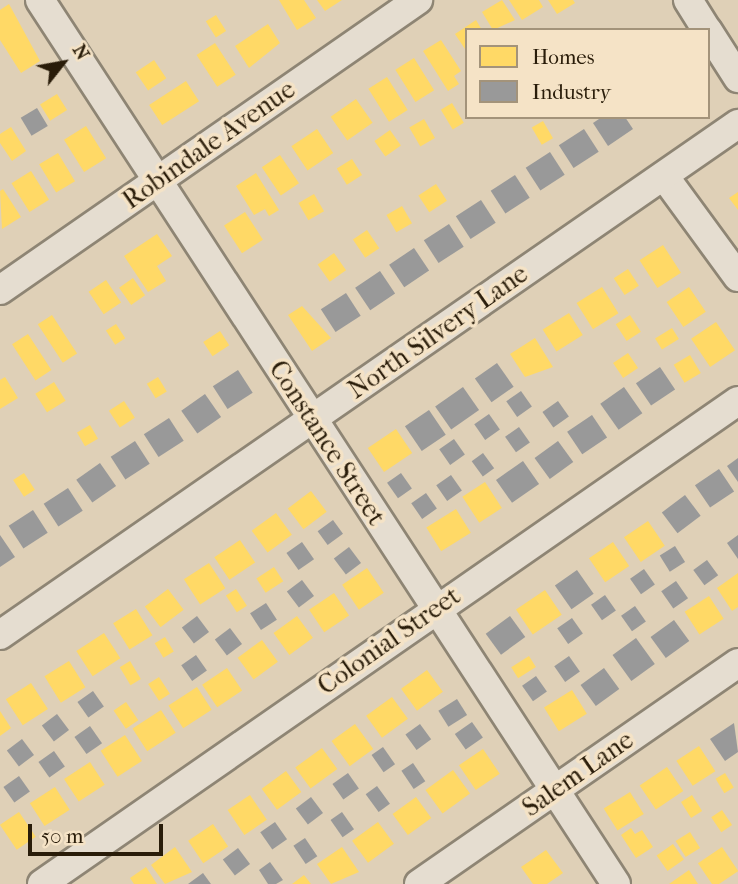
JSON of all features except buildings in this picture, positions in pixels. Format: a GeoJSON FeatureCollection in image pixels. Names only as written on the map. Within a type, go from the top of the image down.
{"type":"FeatureCollection","features":[{"type":"Feature","properties":{"kind":"street","name":"Constance Street"},"geometry":{"type":"LineString","coordinates":[[40,0],[615,884]]}},
{"type":"Feature","properties":{"kind":"street","name":"Robindale Avenue"},"geometry":{"type":"LineString","coordinates":[[0,290],[418,0]]}},
{"type":"Feature","properties":{"kind":"street"},"geometry":{"type":"LineString","coordinates":[[688,0],[706,28]]}},
{"type":"Feature","properties":{"kind":"street"},"geometry":{"type":"LineString","coordinates":[[710,34],[738,78]]}},
{"type":"Feature","properties":{"kind":"street","name":"North Silvery Lane"},"geometry":{"type":"LineString","coordinates":[[0,635],[738,124]]}},
{"type":"Feature","properties":{"kind":"street"},"geometry":{"type":"LineString","coordinates":[[664,176],[738,277]]}},
{"type":"Feature","properties":{"kind":"street","name":"Colonial Street"},"geometry":{"type":"LineString","coordinates":[[42,884],[738,401]]}},
{"type":"Feature","properties":{"kind":"street","name":"Salem Lane"},"geometry":{"type":"LineString","coordinates":[[419,884],[738,663]]}}]}
